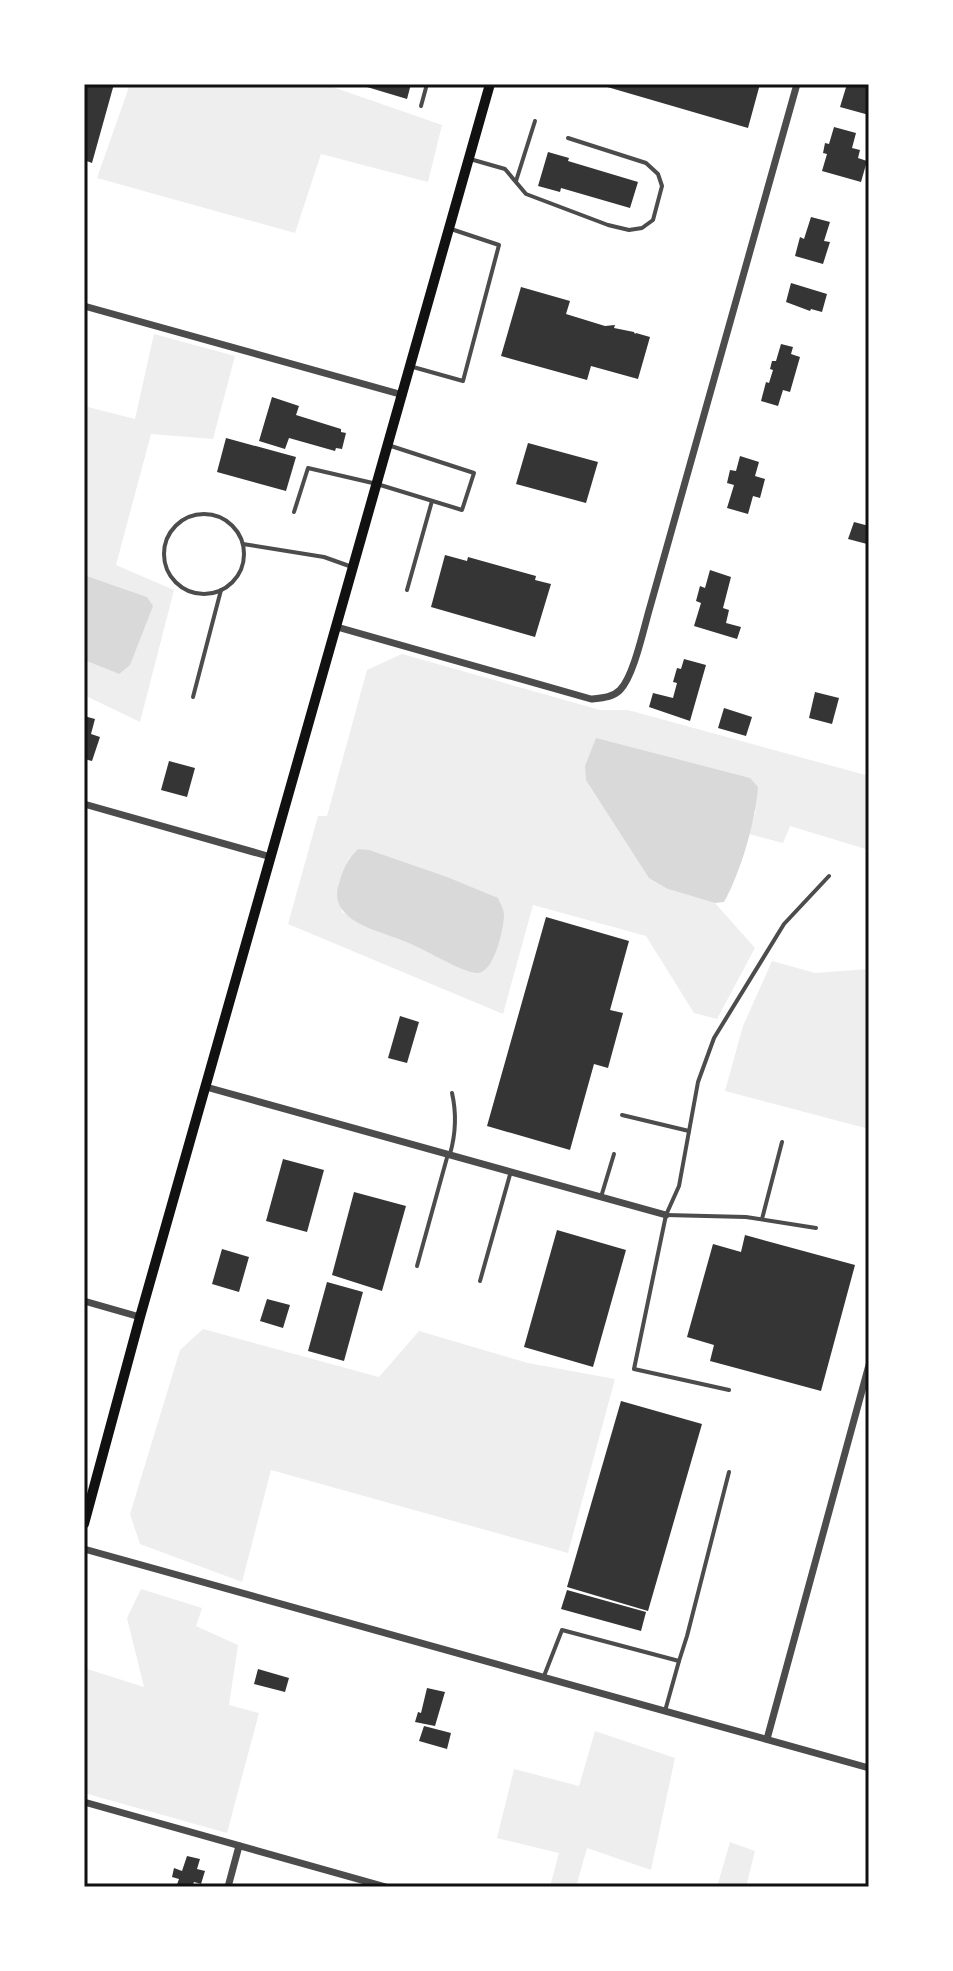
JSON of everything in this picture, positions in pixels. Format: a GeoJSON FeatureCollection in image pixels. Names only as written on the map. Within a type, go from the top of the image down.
{"type":"FeatureCollection","features":[{"type":"Feature","properties":{"kind":"main road"},"geometry":{"type":"LineString","coordinates":[[84,1524],[489,84]]}},
{"type":"Feature","properties":{"kind":"street"},"geometry":{"type":"LineString","coordinates":[[337,627],[591,699],[606,698],[620,691],[629,677],[797,84]]}},
{"type":"Feature","properties":{"kind":"street"},"geometry":{"type":"LineString","coordinates":[[84,306],[403,395]]}},
{"type":"Feature","properties":{"kind":"street"},"geometry":{"type":"LineString","coordinates":[[84,804],[271,857]]}},
{"type":"Feature","properties":{"kind":"street"},"geometry":{"type":"LineString","coordinates":[[206,1087],[666,1215]]}},
{"type":"Feature","properties":{"kind":"street"},"geometry":{"type":"LineString","coordinates":[[84,1301],[140,1317]]}},
{"type":"Feature","properties":{"kind":"street"},"geometry":{"type":"LineString","coordinates":[[767,1739],[869,1365]]}},
{"type":"Feature","properties":{"kind":"street"},"geometry":{"type":"LineString","coordinates":[[84,1549],[869,1768]]}},
{"type":"Feature","properties":{"kind":"street"},"geometry":{"type":"LineString","coordinates":[[84,1802],[386,1887]]}},
{"type":"Feature","properties":{"kind":"street"},"geometry":{"type":"LineString","coordinates":[[228,1887],[239,1846]]}},
{"type":"Feature","properties":{"kind":"lane"},"geometry":{"type":"LineString","coordinates":[[421,106],[427,84]]}},
{"type":"Feature","properties":{"kind":"lane"},"geometry":{"type":"LineString","coordinates":[[516,181],[535,121]]}},
{"type":"Feature","properties":{"kind":"lane"},"geometry":{"type":"LineString","coordinates":[[470,159],[505,169],[526,194],[608,225],[629,230],[642,228],[653,220],[662,186],[658,174],[646,163],[568,138]]}},
{"type":"Feature","properties":{"kind":"lane"},"geometry":{"type":"LineString","coordinates":[[411,366],[463,381],[499,245],[450,228]]}},
{"type":"Feature","properties":{"kind":"lane"},"geometry":{"type":"LineString","coordinates":[[294,512],[308,468],[377,484],[462,510],[474,473],[388,446]]}},
{"type":"Feature","properties":{"kind":"lane"},"geometry":{"type":"LineString","coordinates":[[407,590],[432,501]]}},
{"type":"Feature","properties":{"kind":"lane"},"geometry":{"type":"LineString","coordinates":[[192,515],[218,516],[237,532],[242,544],[244,557],[240,570],[233,581],[221,590],[195,593],[183,588],[172,579],[166,567],[163,553],[171,530],[192,515]]}},
{"type":"Feature","properties":{"kind":"lane"},"geometry":{"type":"LineString","coordinates":[[242,544],[292,550],[354,568]]}},
{"type":"Feature","properties":{"kind":"lane"},"geometry":{"type":"LineString","coordinates":[[193,697],[221,590]]}},
{"type":"Feature","properties":{"kind":"lane"},"geometry":{"type":"LineString","coordinates":[[729,1390],[634,1369],[666,1215],[679,1186],[698,1082],[714,1038],[784,924],[829,876]]}},
{"type":"Feature","properties":{"kind":"lane"},"geometry":{"type":"LineString","coordinates":[[417,1266],[456,1133],[456,1108],[452,1093]]}},
{"type":"Feature","properties":{"kind":"lane"},"geometry":{"type":"LineString","coordinates":[[622,1115],[689,1131]]}},
{"type":"Feature","properties":{"kind":"lane"},"geometry":{"type":"LineString","coordinates":[[762,1219],[782,1142]]}},
{"type":"Feature","properties":{"kind":"lane"},"geometry":{"type":"LineString","coordinates":[[601,1197],[614,1154]]}},
{"type":"Feature","properties":{"kind":"lane"},"geometry":{"type":"LineString","coordinates":[[480,1281],[511,1171]]}},
{"type":"Feature","properties":{"kind":"lane"},"geometry":{"type":"LineString","coordinates":[[666,1215],[746,1217],[816,1228]]}},
{"type":"Feature","properties":{"kind":"lane"},"geometry":{"type":"LineString","coordinates":[[665,1711],[729,1472]]}},
{"type":"Feature","properties":{"kind":"lane"},"geometry":{"type":"LineString","coordinates":[[544,1678],[562,1630],[679,1661]]}},
{"type":"Feature","properties":{"kind":"shaded area"},"geometry":{"type":"Polygon","coordinates":[[[130,84],[324,84],[442,125],[428,182],[321,154],[295,233],[97,178],[130,84]]]}},
{"type":"Feature","properties":{"kind":"shaded area"},"geometry":{"type":"Polygon","coordinates":[[[154,334],[235,356],[213,439],[151,434],[116,565],[174,590],[140,722],[84,695],[84,660],[119,674],[147,597],[84,575],[84,406],[135,419],[154,334]]]}},
{"type":"Feature","properties":{"kind":"shaded area"},"geometry":{"type":"Polygon","coordinates":[[[84,575],[147,597],[153,606],[130,665],[119,674],[84,660],[84,575]]]}},
{"type":"Feature","properties":{"kind":"shaded area"},"geometry":{"type":"Polygon","coordinates":[[[402,654],[600,710],[628,710],[869,776],[869,850],[790,826],[783,843],[749,834],[756,809],[668,889],[715,903],[755,948],[717,1019],[694,1013],[646,936],[533,905],[503,1014],[288,924],[318,816],[327,816],[367,670],[402,654]],[[358,849],[349,858],[338,885],[342,912],[374,930],[408,942],[476,974],[358,849]]]}},
{"type":"Feature","properties":{"kind":"shaded area"},"geometry":{"type":"Polygon","coordinates":[[[596,738],[750,778],[758,787],[746,846],[724,902],[715,903],[668,889],[649,878],[586,780],[585,766],[596,738]]]}},
{"type":"Feature","properties":{"kind":"shaded area"},"geometry":{"type":"Polygon","coordinates":[[[358,849],[447,877],[498,898],[504,921],[497,949],[484,971],[464,970],[348,916],[340,906],[337,895],[345,867],[358,849]]]}},
{"type":"Feature","properties":{"kind":"shaded area"},"geometry":{"type":"Polygon","coordinates":[[[772,961],[815,973],[869,969],[869,1129],[725,1091],[743,1026],[772,961]]]}},
{"type":"Feature","properties":{"kind":"shaded area"},"geometry":{"type":"Polygon","coordinates":[[[203,1329],[379,1377],[419,1331],[528,1363],[615,1379],[568,1553],[271,1470],[242,1582],[140,1544],[130,1514],[180,1350],[203,1329]]]}},
{"type":"Feature","properties":{"kind":"shaded area"},"geometry":{"type":"Polygon","coordinates":[[[141,1589],[202,1608],[196,1626],[238,1645],[229,1705],[259,1713],[227,1833],[84,1793],[84,1668],[144,1687],[127,1618],[141,1589]]]}},
{"type":"Feature","properties":{"kind":"shaded area"},"geometry":{"type":"Polygon","coordinates":[[[595,1731],[675,1758],[651,1870],[587,1848],[576,1887],[550,1887],[559,1853],[497,1838],[514,1769],[579,1786],[595,1731]]]}},
{"type":"Feature","properties":{"kind":"shaded area"},"geometry":{"type":"Polygon","coordinates":[[[730,1842],[755,1851],[746,1887],[717,1887],[730,1842]]]}},
{"type":"Feature","properties":{"kind":"building"},"geometry":{"type":"Polygon","coordinates":[[[84,84],[114,84],[92,163],[84,160],[84,84]]]}},
{"type":"Feature","properties":{"kind":"building"},"geometry":{"type":"Polygon","coordinates":[[[357,84],[411,84],[407,99],[357,84]]]}},
{"type":"Feature","properties":{"kind":"building"},"geometry":{"type":"Polygon","coordinates":[[[597,84],[760,84],[748,128],[597,84]]]}},
{"type":"Feature","properties":{"kind":"building"},"geometry":{"type":"Polygon","coordinates":[[[847,84],[869,84],[869,115],[840,107],[847,84]]]}},
{"type":"Feature","properties":{"kind":"building"},"geometry":{"type":"Polygon","coordinates":[[[834,127],[856,133],[852,148],[860,150],[858,158],[867,161],[861,182],[822,171],[827,154],[823,153],[825,143],[829,144],[834,127]]]}},
{"type":"Feature","properties":{"kind":"building"},"geometry":{"type":"Polygon","coordinates":[[[548,152],[638,182],[630,208],[561,188],[560,192],[538,186],[548,152]]]}},
{"type":"Feature","properties":{"kind":"building"},"geometry":{"type":"Polygon","coordinates":[[[811,217],[830,222],[824,241],[830,242],[823,264],[795,256],[800,237],[804,239],[811,217]]]}},
{"type":"Feature","properties":{"kind":"building"},"geometry":{"type":"Polygon","coordinates":[[[791,283],[827,294],[822,312],[786,302],[791,283]]]}},
{"type":"Feature","properties":{"kind":"building"},"geometry":{"type":"Polygon","coordinates":[[[521,287],[570,301],[566,314],[650,337],[638,379],[591,366],[587,380],[501,356],[521,287]]]}},
{"type":"Feature","properties":{"kind":"building"},"geometry":{"type":"Polygon","coordinates":[[[781,344],[793,347],[791,354],[800,357],[790,392],[783,390],[778,406],[761,401],[773,370],[770,369],[772,361],[776,361],[781,344]]]}},
{"type":"Feature","properties":{"kind":"building"},"geometry":{"type":"Polygon","coordinates":[[[272,397],[299,406],[296,415],[341,429],[346,433],[342,449],[336,448],[335,451],[289,438],[285,449],[259,441],[272,397]]]}},
{"type":"Feature","properties":{"kind":"building"},"geometry":{"type":"Polygon","coordinates":[[[226,438],[296,457],[286,491],[217,472],[226,438]]]}},
{"type":"Feature","properties":{"kind":"building"},"geometry":{"type":"Polygon","coordinates":[[[528,443],[598,462],[586,503],[516,484],[528,443]]]}},
{"type":"Feature","properties":{"kind":"building"},"geometry":{"type":"Polygon","coordinates":[[[740,456],[759,462],[755,476],[765,479],[760,498],[753,496],[748,514],[727,508],[734,485],[727,483],[730,470],[736,471],[740,456]]]}},
{"type":"Feature","properties":{"kind":"building"},"geometry":{"type":"Polygon","coordinates":[[[854,522],[869,526],[867,544],[848,539],[854,522]]]}},
{"type":"Feature","properties":{"kind":"building"},"geometry":{"type":"Polygon","coordinates":[[[445,555],[467,561],[468,557],[536,576],[535,580],[551,584],[535,637],[431,607],[445,555]]]}},
{"type":"Feature","properties":{"kind":"building"},"geometry":{"type":"Polygon","coordinates":[[[710,570],[731,577],[723,608],[729,610],[726,623],[741,627],[737,639],[694,626],[701,603],[696,601],[700,586],[705,588],[710,570]]]}},
{"type":"Feature","properties":{"kind":"building"},"geometry":{"type":"Polygon","coordinates":[[[684,659],[706,665],[690,721],[649,707],[653,693],[673,698],[677,683],[673,682],[677,668],[681,669],[684,659]]]}},
{"type":"Feature","properties":{"kind":"building"},"geometry":{"type":"Polygon","coordinates":[[[815,692],[839,698],[832,724],[809,718],[815,692]]]}},
{"type":"Feature","properties":{"kind":"building"},"geometry":{"type":"Polygon","coordinates":[[[724,708],[752,717],[746,736],[718,728],[724,708]]]}},
{"type":"Feature","properties":{"kind":"building"},"geometry":{"type":"Polygon","coordinates":[[[84,716],[95,719],[91,734],[100,737],[92,761],[84,759],[84,716]]]}},
{"type":"Feature","properties":{"kind":"building"},"geometry":{"type":"Polygon","coordinates":[[[169,761],[195,768],[187,797],[161,790],[169,761]]]}},
{"type":"Feature","properties":{"kind":"building"},"geometry":{"type":"Polygon","coordinates":[[[546,917],[629,941],[610,1010],[623,1013],[608,1068],[594,1064],[570,1150],[487,1126],[546,917]]]}},
{"type":"Feature","properties":{"kind":"building"},"geometry":{"type":"Polygon","coordinates":[[[400,1016],[419,1022],[407,1063],[388,1058],[400,1016]]]}},
{"type":"Feature","properties":{"kind":"building"},"geometry":{"type":"Polygon","coordinates":[[[283,1159],[324,1170],[307,1232],[266,1221],[283,1159]]]}},
{"type":"Feature","properties":{"kind":"building"},"geometry":{"type":"Polygon","coordinates":[[[354,1192],[406,1206],[382,1291],[332,1275],[354,1192]]]}},
{"type":"Feature","properties":{"kind":"building"},"geometry":{"type":"Polygon","coordinates":[[[557,1230],[626,1250],[593,1367],[524,1347],[557,1230]]]}},
{"type":"Feature","properties":{"kind":"building"},"geometry":{"type":"Polygon","coordinates":[[[745,1235],[855,1265],[821,1391],[710,1361],[714,1345],[687,1337],[713,1244],[741,1252],[745,1235]]]}},
{"type":"Feature","properties":{"kind":"building"},"geometry":{"type":"Polygon","coordinates":[[[222,1249],[249,1257],[239,1292],[212,1284],[222,1249]]]}},
{"type":"Feature","properties":{"kind":"building"},"geometry":{"type":"Polygon","coordinates":[[[327,1282],[363,1292],[344,1361],[308,1351],[327,1282]]]}},
{"type":"Feature","properties":{"kind":"building"},"geometry":{"type":"Polygon","coordinates":[[[267,1299],[290,1305],[283,1328],[260,1321],[267,1299]]]}},
{"type":"Feature","properties":{"kind":"building"},"geometry":{"type":"Polygon","coordinates":[[[621,1401],[702,1424],[648,1611],[567,1587],[621,1401]]]}},
{"type":"Feature","properties":{"kind":"building"},"geometry":{"type":"Polygon","coordinates":[[[567,1590],[646,1612],[641,1631],[561,1609],[567,1590]]]}},
{"type":"Feature","properties":{"kind":"building"},"geometry":{"type":"Polygon","coordinates":[[[258,1669],[289,1678],[285,1692],[254,1684],[258,1669]]]}},
{"type":"Feature","properties":{"kind":"building"},"geometry":{"type":"Polygon","coordinates":[[[427,1688],[445,1692],[435,1726],[415,1722],[418,1712],[421,1713],[427,1688]]]}},
{"type":"Feature","properties":{"kind":"building"},"geometry":{"type":"Polygon","coordinates":[[[424,1726],[451,1733],[447,1749],[419,1741],[424,1726]]]}},
{"type":"Feature","properties":{"kind":"building"},"geometry":{"type":"Polygon","coordinates":[[[187,1856],[200,1859],[197,1869],[205,1871],[201,1884],[194,1882],[192,1887],[176,1887],[179,1879],[172,1877],[174,1868],[182,1871],[187,1856]]]}}]}
